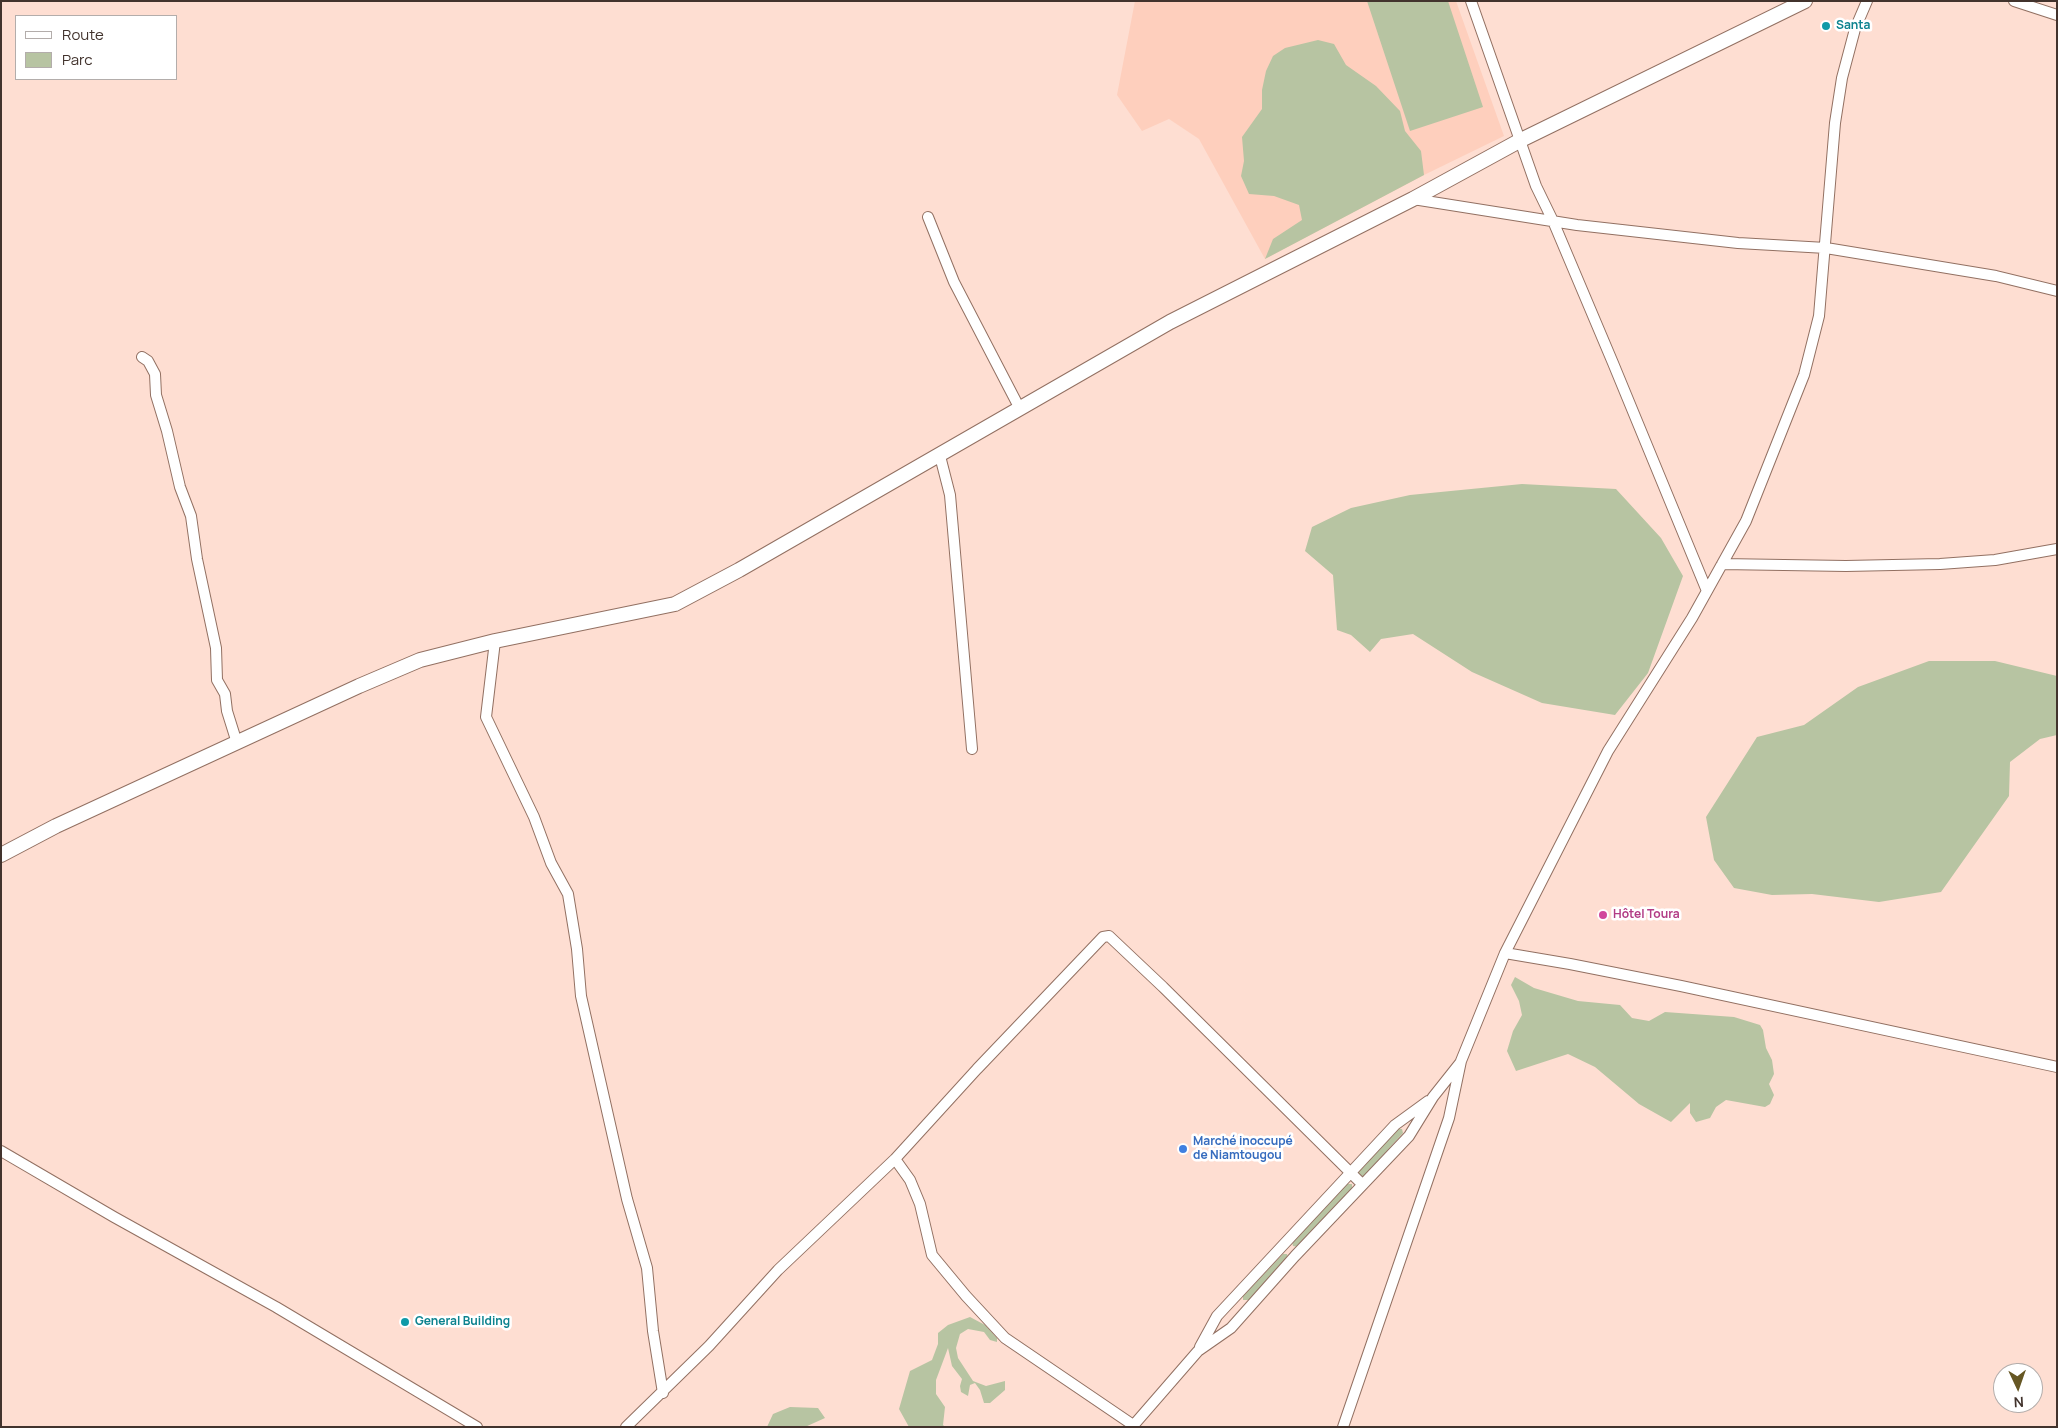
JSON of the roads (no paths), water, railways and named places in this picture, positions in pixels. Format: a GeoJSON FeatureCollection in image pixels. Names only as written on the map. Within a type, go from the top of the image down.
{"type":"FeatureCollection","features":[{"type":"Feature","properties":{"kind":"main road"},"geometry":{"type":"LineString","coordinates":[[1,855],[56,826],[359,686],[420,660],[495,641],[675,604],[739,570],[940,456],[1170,322],[1413,199],[1521,140],[1804,1]]}},
{"type":"Feature","properties":{"kind":"street"},"geometry":{"type":"LineString","coordinates":[[1471,1],[1536,186],[1553,221],[1707,591]]}},
{"type":"Feature","properties":{"kind":"street"},"geometry":{"type":"LineString","coordinates":[[1343,1427],[1448,1118],[1461,1061],[1505,953],[1608,751],[1707,591],[1746,521],[1804,375],[1819,316],[1835,123],[1842,78],[1855,29],[1867,1]]}},
{"type":"Feature","properties":{"kind":"street"},"geometry":{"type":"LineString","coordinates":[[2014,1],[2057,15]]}},
{"type":"Feature","properties":{"kind":"street"},"geometry":{"type":"LineString","coordinates":[[1413,199],[1553,221],[1738,243],[1826,248],[1996,276],[2057,291]]}},
{"type":"Feature","properties":{"kind":"street"},"geometry":{"type":"LineString","coordinates":[[928,217],[954,282],[1020,409]]}},
{"type":"Feature","properties":{"kind":"street"},"geometry":{"type":"LineString","coordinates":[[142,358],[148,361],[155,374],[156,395],[167,431],[180,487],[191,516],[197,558],[216,648],[217,680],[225,694],[227,711],[237,743]]}},
{"type":"Feature","properties":{"kind":"street"},"geometry":{"type":"LineString","coordinates":[[940,456],[950,495],[972,749]]}},
{"type":"Feature","properties":{"kind":"street"},"geometry":{"type":"LineString","coordinates":[[1722,564],[1846,566],[1940,564],[1995,560],[2057,549]]}},
{"type":"Feature","properties":{"kind":"street"},"geometry":{"type":"LineString","coordinates":[[495,641],[486,717],[534,817],[551,863],[568,894],[577,949],[581,996],[627,1200],[647,1268],[653,1330],[663,1393]]}},
{"type":"Feature","properties":{"kind":"street"},"geometry":{"type":"LineString","coordinates":[[626,1427],[663,1393],[709,1346],[778,1270],[895,1159],[1103,936],[1109,936],[1362,1184]]}},
{"type":"Feature","properties":{"kind":"street"},"geometry":{"type":"LineString","coordinates":[[1505,953],[1690,988],[2057,1067]]}},
{"type":"Feature","properties":{"kind":"street"},"geometry":{"type":"LineString","coordinates":[[1198,1351],[1231,1328],[1295,1256],[1408,1136],[1433,1097],[1461,1061]]}},
{"type":"Feature","properties":{"kind":"street"},"geometry":{"type":"LineString","coordinates":[[895,1159],[910,1180],[920,1204],[932,1256],[966,1296],[1004,1338],[1132,1426],[1198,1351],[1217,1316],[1234,1297],[1395,1125],[1433,1097]]}},
{"type":"Feature","properties":{"kind":"street"},"geometry":{"type":"LineString","coordinates":[[1,1151],[114,1217],[276,1307],[477,1427]]}},
{"type":"Feature","properties":{"kind":"street"},"geometry":{"type":"LineString","coordinates":[[1284,1245],[1295,1256]]}},
{"type":"Feature","properties":{"kind":"street"},"geometry":{"type":"LineString","coordinates":[[1234,1297],[1246,1311]]}},
{"type":"Feature","properties":{"kind":"place","name":"Santa"},"geometry":{"type":"Point","coordinates":[1826,26]}},
{"type":"Feature","properties":{"kind":"place","name":"Hôtel Toura"},"geometry":{"type":"Point","coordinates":[1603,915]}},
{"type":"Feature","properties":{"kind":"place","name":"Marché inoccupé de Niamtougou"},"geometry":{"type":"Point","coordinates":[1183,1149]}},
{"type":"Feature","properties":{"kind":"place","name":"General Building"},"geometry":{"type":"Point","coordinates":[405,1322]}}]}
